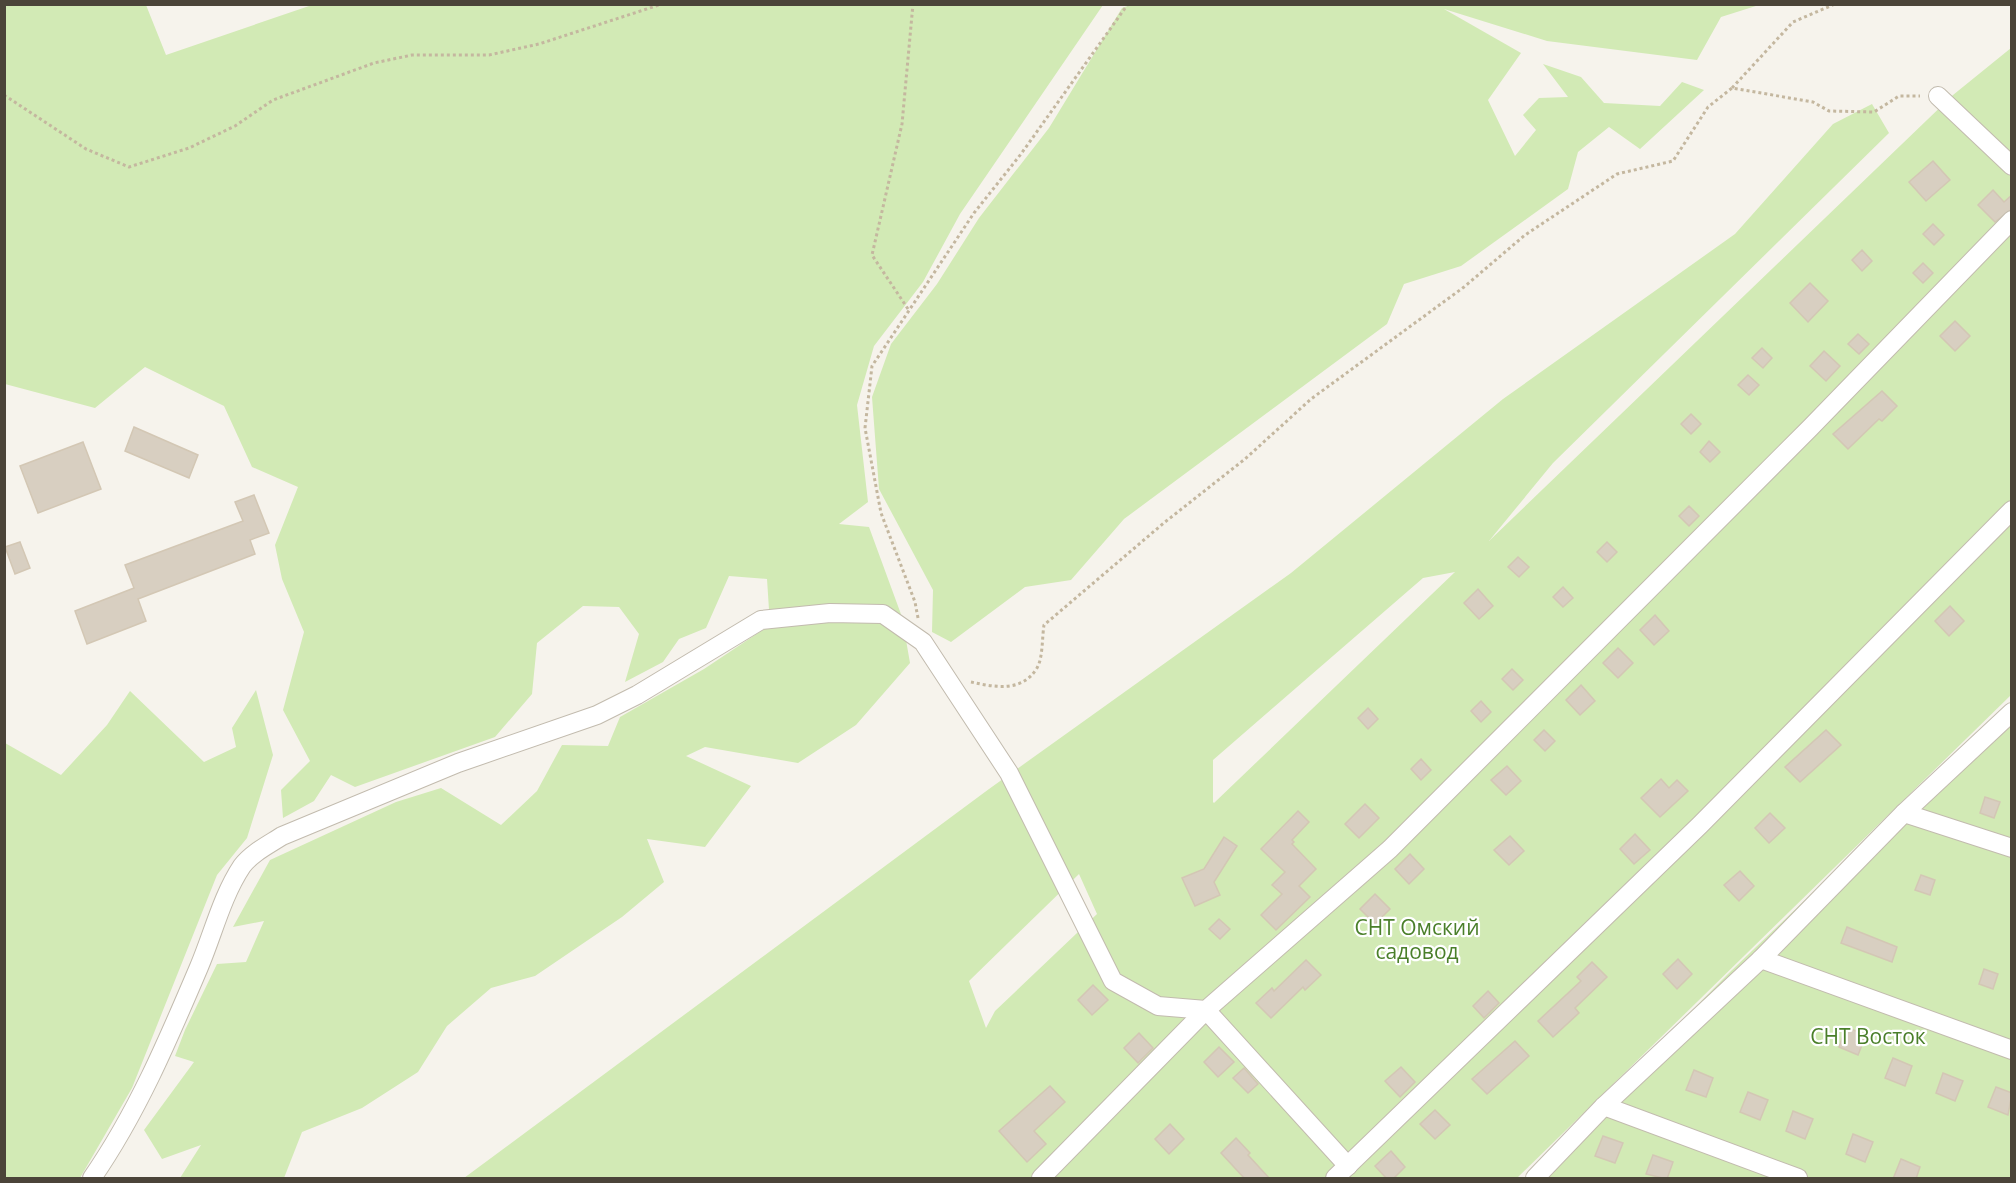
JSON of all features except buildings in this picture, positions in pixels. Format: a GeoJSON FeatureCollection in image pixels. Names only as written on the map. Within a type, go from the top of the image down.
{"type":"FeatureCollection","features":[{"type":"Feature","properties":{"kind":"lane"},"geometry":{"type":"LineString","coordinates":[[1938,96],[2012,166]]}},
{"type":"Feature","properties":{"kind":"lane"},"geometry":{"type":"LineString","coordinates":[[1041,1179],[1206,1010],[1390,849],[1810,428],[2012,220]]}},
{"type":"Feature","properties":{"kind":"lane"},"geometry":{"type":"LineString","coordinates":[[92,1179],[114,1147],[153,1072],[227,894],[243,865],[256,853],[282,836],[458,763],[597,715],[637,695],[761,620],[830,614],[883,614],[923,642],[1009,773],[1113,981],[1158,1006],[1206,1010],[1341,1172],[1700,825],[2012,510]]}},
{"type":"Feature","properties":{"kind":"lane"},"geometry":{"type":"LineString","coordinates":[[1535,1179],[1604,1106],[1761,959],[1904,813],[2012,711]]}},
{"type":"Feature","properties":{"kind":"lane"},"geometry":{"type":"LineString","coordinates":[[1904,813],[2012,848]]}},
{"type":"Feature","properties":{"kind":"lane"},"geometry":{"type":"LineString","coordinates":[[1761,959],[2012,1050]]}},
{"type":"Feature","properties":{"kind":"lane"},"geometry":{"type":"LineString","coordinates":[[1604,1106],[1798,1179]]}},
{"type":"Feature","properties":{"kind":"path"},"geometry":{"type":"LineString","coordinates":[[4,95],[86,149],[129,167],[189,148],[235,126],[273,100],[374,63],[412,55],[489,55],[539,44],[662,4]]}},
{"type":"Feature","properties":{"kind":"path"},"geometry":{"type":"LineString","coordinates":[[908,309],[872,255],[902,124],[913,4]]}},
{"type":"Feature","properties":{"kind":"path"},"geometry":{"type":"LineString","coordinates":[[923,642],[915,602],[881,513],[865,428],[872,366],[974,213],[1022,154],[1128,4]]}},
{"type":"Feature","properties":{"kind":"path"},"geometry":{"type":"LineString","coordinates":[[946,677],[1002,689],[1022,682],[1037,668],[1044,625],[1165,522],[1245,459],[1311,399],[1464,287],[1525,235],[1577,199],[1617,174],[1673,161],[1708,108],[1732,88],[1793,22],[1834,4]]}},
{"type":"Feature","properties":{"kind":"path"},"geometry":{"type":"LineString","coordinates":[[1732,88],[1813,102],[1829,111],[1875,112],[1899,96],[1938,96]]}},
{"type":"Feature","properties":{"kind":"green space"},"geometry":{"type":"Polygon","coordinates":[[[1133,4],[1759,5],[1721,17],[1697,60],[1547,41],[1444,9],[1521,53],[1488,100],[1515,156],[1536,130],[1523,115],[1539,98],[1568,97],[1543,64],[1581,77],[1604,103],[1660,106],[1682,82],[1704,90],[1640,149],[1609,127],[1578,152],[1568,189],[1461,266],[1404,284],[1387,324],[1124,519],[1071,580],[1025,587],[951,642],[932,632],[933,590],[879,489],[872,397],[891,344],[937,284],[979,218],[1049,128],[1122,8],[1133,4]]]}},
{"type":"Feature","properties":{"kind":"green space"},"geometry":{"type":"Polygon","coordinates":[[[4,5],[146,5],[166,55],[312,5],[1103,5],[960,214],[923,282],[874,346],[857,405],[868,502],[839,524],[869,527],[902,617],[910,663],[856,725],[798,763],[705,747],[686,756],[751,786],[705,847],[647,839],[664,882],[622,917],[535,976],[491,988],[447,1026],[418,1072],[362,1108],[302,1132],[284,1178],[180,1178],[201,1145],[162,1159],[144,1130],[194,1062],[175,1056],[217,964],[246,962],[264,921],[233,927],[270,860],[396,802],[441,788],[501,825],[537,791],[562,745],[608,746],[620,717],[704,669],[770,625],[767,579],[729,576],[706,628],[679,639],[663,662],[625,682],[639,634],[619,607],[583,606],[537,643],[532,694],[495,737],[355,787],[331,775],[314,801],[283,818],[281,790],[310,761],[283,710],[304,632],[282,579],[275,545],[298,487],[252,467],[224,406],[145,367],[95,408],[5,384],[4,5]]]}},
{"type":"Feature","properties":{"kind":"green space","name":"СНТ Омский садовод"},"geometry":{"type":"Polygon","coordinates":[[[2011,48],[2011,695],[1517,1178],[464,1178],[989,789],[1291,573],[1503,399],[1735,234],[1833,124],[1872,104],[1889,133],[1553,463],[1489,541],[1953,95],[2011,48]],[[1455,572],[1423,578],[1213,760],[1213,802],[1214,803],[1455,572]],[[1079,874],[969,981],[986,1028],[995,1011],[1097,914],[1079,874]]]}},
{"type":"Feature","properties":{"kind":"green space"},"geometry":{"type":"Polygon","coordinates":[[[256,690],[273,755],[247,838],[217,875],[132,1088],[80,1178],[5,1178],[5,743],[61,775],[107,725],[130,691],[204,762],[236,747],[232,728],[256,690]]]}},
{"type":"Feature","properties":{"kind":"green space","name":"СНТ Восток"},"geometry":{"type":"Polygon","coordinates":[[[2011,702],[2011,1178],[1526,1178],[1729,973],[2011,702]]]}}]}
